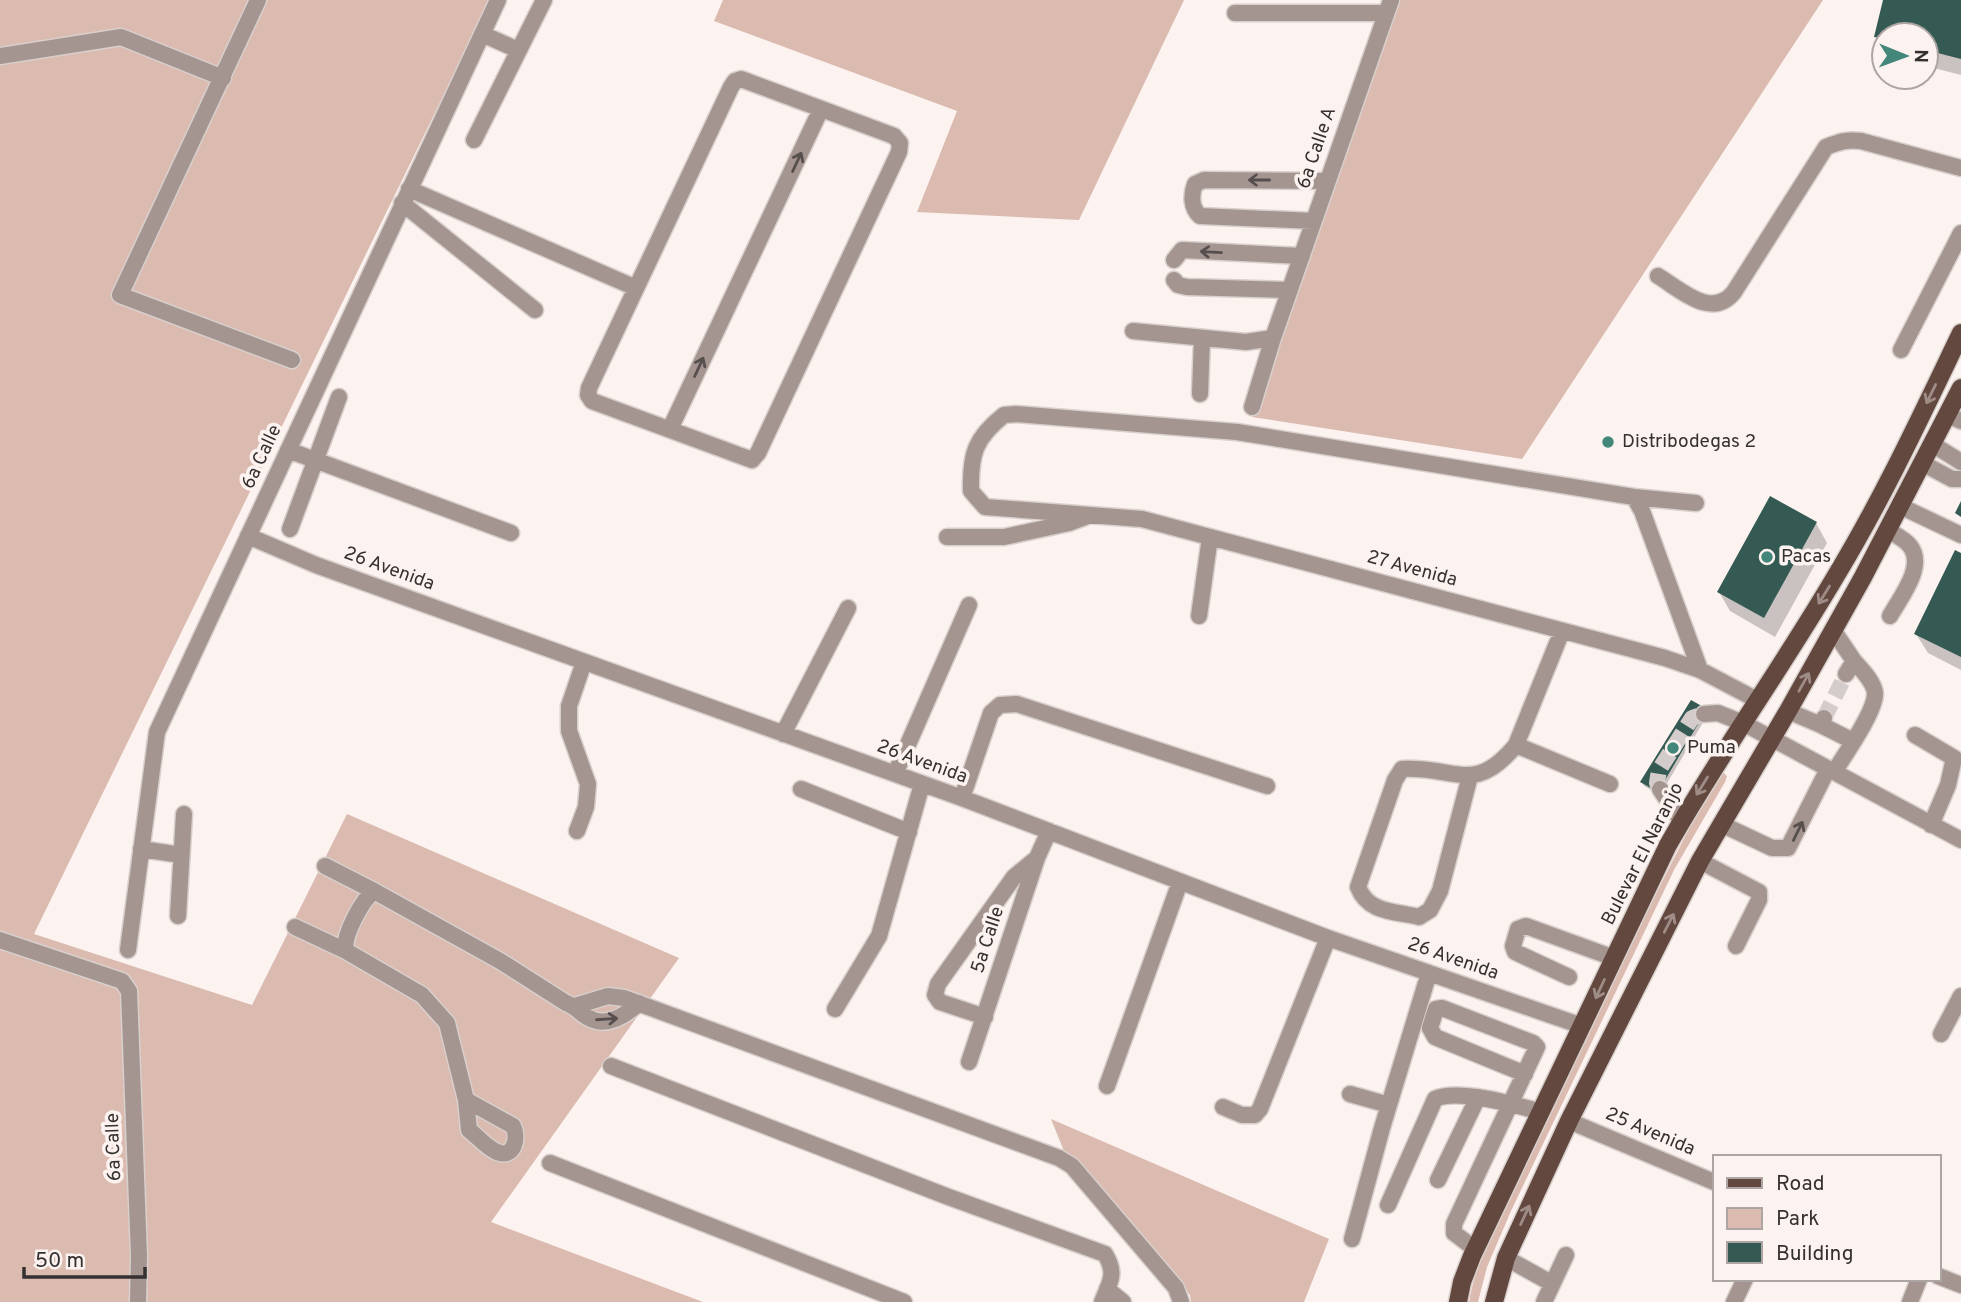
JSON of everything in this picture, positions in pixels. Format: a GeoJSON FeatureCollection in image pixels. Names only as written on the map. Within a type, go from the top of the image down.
{"type":"FeatureCollection","features":[{"type":"Feature","properties":{"kind":"main road","name":"Bulevar El Naranjo"},"geometry":{"type":"LineString","coordinates":[[1458,1302],[1462,1282],[1475,1249],[1668,845],[1843,563],[1887,485],[1961,333]]}},
{"type":"Feature","properties":{"kind":"main road"},"geometry":{"type":"LineString","coordinates":[[1494,1302],[1506,1258],[1569,1121],[1700,861],[1788,711],[1932,444],[1954,418],[1961,388]]}},
{"type":"Feature","properties":{"kind":"street"},"geometry":{"type":"LineString","coordinates":[[258,0],[120,295],[292,360]]}},
{"type":"Feature","properties":{"kind":"street","name":"6a Calle"},"geometry":{"type":"LineString","coordinates":[[128,950],[157,732],[498,0]]}},
{"type":"Feature","properties":{"kind":"street"},"geometry":{"type":"LineString","coordinates":[[474,140],[544,0]]}},
{"type":"Feature","properties":{"kind":"street"},"geometry":{"type":"LineString","coordinates":[[1235,13],[1389,6]]}},
{"type":"Feature","properties":{"kind":"street","name":"6a Calle A"},"geometry":{"type":"LineString","coordinates":[[1252,407],[1282,311],[1389,6]]}},
{"type":"Feature","properties":{"kind":"street"},"geometry":{"type":"LineString","coordinates":[[482,34],[519,50]]}},
{"type":"Feature","properties":{"kind":"street"},"geometry":{"type":"LineString","coordinates":[[0,56],[121,37],[223,78]]}},
{"type":"Feature","properties":{"kind":"street"},"geometry":{"type":"LineString","coordinates":[[741,79],[821,109],[894,136],[900,143],[899,152],[764,440],[752,460],[592,401],[588,395],[735,81],[741,79]]}},
{"type":"Feature","properties":{"kind":"street"},"geometry":{"type":"LineString","coordinates":[[670,429],[821,109]]}},
{"type":"Feature","properties":{"kind":"street"},"geometry":{"type":"LineString","coordinates":[[1658,276],[1706,305],[1724,302],[1734,292],[1826,147],[1836,143],[1848,139],[1861,141],[1961,168]]}},
{"type":"Feature","properties":{"kind":"street"},"geometry":{"type":"LineString","coordinates":[[1314,221],[1200,216],[1193,207],[1193,188],[1204,180],[1327,181]]}},
{"type":"Feature","properties":{"kind":"street"},"geometry":{"type":"LineString","coordinates":[[406,196],[636,288]]}},
{"type":"Feature","properties":{"kind":"street"},"geometry":{"type":"LineString","coordinates":[[406,196],[535,310]]}},
{"type":"Feature","properties":{"kind":"street"},"geometry":{"type":"LineString","coordinates":[[1901,350],[1961,233]]}},
{"type":"Feature","properties":{"kind":"street"},"geometry":{"type":"LineString","coordinates":[[1174,260],[1182,250],[1302,256]]}},
{"type":"Feature","properties":{"kind":"street"},"geometry":{"type":"LineString","coordinates":[[1174,280],[1178,285],[1187,287],[1290,290]]}},
{"type":"Feature","properties":{"kind":"street"},"geometry":{"type":"LineString","coordinates":[[1133,331],[1246,342],[1273,338]]}},
{"type":"Feature","properties":{"kind":"street"},"geometry":{"type":"LineString","coordinates":[[1200,394],[1202,338]]}},
{"type":"Feature","properties":{"kind":"street"},"geometry":{"type":"LineString","coordinates":[[290,529],[339,397]]}},
{"type":"Feature","properties":{"kind":"street","name":"27 Avenida"},"geometry":{"type":"LineString","coordinates":[[1634,497],[1237,432],[1004,415],[981,435],[971,468],[971,491],[985,507],[1142,519],[1665,659],[1700,670],[1757,700]]}},
{"type":"Feature","properties":{"kind":"street"},"geometry":{"type":"LineString","coordinates":[[1932,444],[1961,461]]}},
{"type":"Feature","properties":{"kind":"street"},"geometry":{"type":"LineString","coordinates":[[288,450],[511,533]]}},
{"type":"Feature","properties":{"kind":"street"},"geometry":{"type":"LineString","coordinates":[[1922,463],[1952,479],[1961,479]]}},
{"type":"Feature","properties":{"kind":"street"},"geometry":{"type":"LineString","coordinates":[[1634,497],[1696,503]]}},
{"type":"Feature","properties":{"kind":"street"},"geometry":{"type":"LineString","coordinates":[[1634,497],[1642,511],[1700,670]]}},
{"type":"Feature","properties":{"kind":"street"},"geometry":{"type":"LineString","coordinates":[[1900,506],[1961,535]]}},
{"type":"Feature","properties":{"kind":"street"},"geometry":{"type":"LineString","coordinates":[[947,537],[1004,537],[1069,523],[1091,515]]}},
{"type":"Feature","properties":{"kind":"street"},"geometry":{"type":"LineString","coordinates":[[1887,530],[1910,546],[1916,563],[1891,616]]}},
{"type":"Feature","properties":{"kind":"street","name":"26 Avenida"},"geometry":{"type":"LineString","coordinates":[[248,536],[316,565],[962,798],[1328,938],[1582,1026]]}},
{"type":"Feature","properties":{"kind":"street"},"geometry":{"type":"LineString","coordinates":[[1199,616],[1210,537]]}},
{"type":"Feature","properties":{"kind":"street"},"geometry":{"type":"LineString","coordinates":[[895,774],[969,605]]}},
{"type":"Feature","properties":{"kind":"street"},"geometry":{"type":"LineString","coordinates":[[783,734],[848,608]]}},
{"type":"Feature","properties":{"kind":"street"},"geometry":{"type":"LineString","coordinates":[[1721,824],[1772,848],[1788,848],[1831,770],[1853,741],[1873,704],[1875,692],[1867,675],[1850,668],[1833,630]]}},
{"type":"Feature","properties":{"kind":"street"},"geometry":{"type":"LineString","coordinates":[[1470,776],[1440,891],[1430,909],[1419,917],[1376,907],[1363,900],[1358,887],[1395,779],[1402,768],[1470,776],[1488,772],[1504,760],[1516,745],[1562,631]]}},
{"type":"Feature","properties":{"kind":"street"},"geometry":{"type":"LineString","coordinates":[[577,831],[586,807],[588,783],[569,731],[569,706],[583,662]]}},
{"type":"Feature","properties":{"kind":"street"},"geometry":{"type":"LineString","coordinates":[[962,798],[991,713],[1000,705],[1017,704],[1267,786]]}},
{"type":"Feature","properties":{"kind":"street"},"geometry":{"type":"LineString","coordinates":[[1788,711],[1823,722],[1853,741]]}},
{"type":"Feature","properties":{"kind":"street"},"geometry":{"type":"LineString","coordinates":[[1704,714],[1718,713],[1744,723],[1961,841]]}},
{"type":"Feature","properties":{"kind":"street"},"geometry":{"type":"LineString","coordinates":[[1915,735],[1954,758],[1948,785],[1931,825]]}},
{"type":"Feature","properties":{"kind":"street"},"geometry":{"type":"LineString","coordinates":[[1516,745],[1610,784]]}},
{"type":"Feature","properties":{"kind":"street"},"geometry":{"type":"LineString","coordinates":[[835,1009],[879,936],[922,784]]}},
{"type":"Feature","properties":{"kind":"street"},"geometry":{"type":"LineString","coordinates":[[801,789],[909,832]]}},
{"type":"Feature","properties":{"kind":"street"},"geometry":{"type":"LineString","coordinates":[[1660,789],[1681,821]]}},
{"type":"Feature","properties":{"kind":"street"},"geometry":{"type":"LineString","coordinates":[[178,916],[184,814]]}},
{"type":"Feature","properties":{"kind":"street","name":"5a Calle"},"geometry":{"type":"LineString","coordinates":[[969,1062],[1037,858],[1049,831]]}},
{"type":"Feature","properties":{"kind":"street"},"geometry":{"type":"LineString","coordinates":[[141,849],[181,855]]}},
{"type":"Feature","properties":{"kind":"street"},"geometry":{"type":"LineString","coordinates":[[985,1017],[940,1002],[935,995],[938,984],[1014,877],[1037,858]]}},
{"type":"Feature","properties":{"kind":"street"},"geometry":{"type":"LineString","coordinates":[[1700,861],[1759,892],[1759,900],[1736,946]]}},
{"type":"Feature","properties":{"kind":"street"},"geometry":{"type":"LineString","coordinates":[[325,866],[500,961],[575,1006],[588,1018],[601,1022],[615,1020],[629,1013],[639,1003]]}},
{"type":"Feature","properties":{"kind":"street"},"geometry":{"type":"LineString","coordinates":[[1107,1086],[1180,882]]}},
{"type":"Feature","properties":{"kind":"street"},"geometry":{"type":"LineString","coordinates":[[346,951],[344,942],[347,935],[367,896],[374,891]]}},
{"type":"Feature","properties":{"kind":"street"},"geometry":{"type":"LineString","coordinates":[[1569,977],[1515,952],[1513,946],[1518,929],[1527,926],[1614,958]]}},
{"type":"Feature","properties":{"kind":"street"},"geometry":{"type":"LineString","coordinates":[[295,927],[346,951],[422,995],[435,1008],[447,1023],[466,1100]]}},
{"type":"Feature","properties":{"kind":"street"},"geometry":{"type":"LineString","coordinates":[[1223,1107],[1242,1115],[1255,1115],[1260,1109],[1328,938]]}},
{"type":"Feature","properties":{"kind":"street","name":"6a Calle"},"geometry":{"type":"LineString","coordinates":[[0,940],[122,981],[129,990],[139,1256],[138,1302]]}},
{"type":"Feature","properties":{"kind":"street"},"geometry":{"type":"LineString","coordinates":[[1352,1239],[1429,973]]}},
{"type":"Feature","properties":{"kind":"street"},"geometry":{"type":"LineString","coordinates":[[575,1006],[608,996],[624,998],[1059,1158],[1072,1166],[1176,1287],[1181,1302]]}},
{"type":"Feature","properties":{"kind":"street"},"geometry":{"type":"LineString","coordinates":[[1941,1034],[1961,996]]}},
{"type":"Feature","properties":{"kind":"street"},"geometry":{"type":"LineString","coordinates":[[1475,1249],[1454,1233],[1454,1224],[1535,1053],[1537,1047],[1533,1042],[1442,1007],[1436,1010],[1430,1028],[1435,1037],[1525,1074]]}},
{"type":"Feature","properties":{"kind":"street"},"geometry":{"type":"LineString","coordinates":[[1533,1042],[1545,1013]]}},
{"type":"Feature","properties":{"kind":"street"},"geometry":{"type":"LineString","coordinates":[[611,1066],[946,1196],[1105,1254],[1112,1266],[1112,1277],[1104,1296],[1123,1302]]}},
{"type":"Feature","properties":{"kind":"street"},"geometry":{"type":"LineString","coordinates":[[1350,1094],[1389,1105]]}},
{"type":"Feature","properties":{"kind":"street"},"geometry":{"type":"LineString","coordinates":[[1388,1205],[1435,1099],[1444,1094],[1478,1097],[1541,1112]]}},
{"type":"Feature","properties":{"kind":"street"},"geometry":{"type":"LineString","coordinates":[[1438,1180],[1478,1097]]}},
{"type":"Feature","properties":{"kind":"street","name":"25 Avenida"},"geometry":{"type":"LineString","coordinates":[[1569,1121],[1713,1182]]}},
{"type":"Feature","properties":{"kind":"street"},"geometry":{"type":"LineString","coordinates":[[550,1163],[904,1302]]}},
{"type":"Feature","properties":{"kind":"street"},"geometry":{"type":"LineString","coordinates":[[1544,1302],[1566,1255]]}},
{"type":"Feature","properties":{"kind":"street"},"geometry":{"type":"LineString","coordinates":[[1506,1258],[1551,1283]]}},
{"type":"Feature","properties":{"kind":"street"},"geometry":{"type":"LineString","coordinates":[[1940,1277],[1961,1285]]}},
{"type":"Feature","properties":{"kind":"street"},"geometry":{"type":"LineString","coordinates":[[1734,1302],[1744,1281]]}},
{"type":"Feature","properties":{"kind":"street"},"geometry":{"type":"LineString","coordinates":[[1910,1302],[1918,1281]]}},
{"type":"Feature","properties":{"kind":"green space"},"geometry":{"type":"Polygon","coordinates":[[[0,0],[490,0],[34,934],[252,1005],[347,814],[679,958],[491,1222],[703,1302],[0,1302],[0,0]]]}},
{"type":"Feature","properties":{"kind":"green space"},"geometry":{"type":"Polygon","coordinates":[[[723,0],[1184,0],[1079,220],[917,212],[957,111],[714,21],[723,0]]]}},
{"type":"Feature","properties":{"kind":"green space"},"geometry":{"type":"Polygon","coordinates":[[[1397,0],[1823,0],[1522,459],[1252,417],[1397,0]]]}},
{"type":"Feature","properties":{"kind":"green space"},"geometry":{"type":"Polygon","coordinates":[[[1724,773],[1727,776],[1725,782],[1674,870],[1511,1211],[1487,1267],[1478,1302],[1469,1302],[1481,1256],[1512,1186],[1670,865],[1714,781],[1719,774],[1724,773]]]}},
{"type":"Feature","properties":{"kind":"green space"},"geometry":{"type":"Polygon","coordinates":[[[1051,1119],[1329,1239],[1304,1302],[1191,1302],[1190,1295],[1145,1243],[1068,1161],[1051,1119]]]}},
{"type":"Feature","properties":{"kind":"building"},"geometry":{"type":"Polygon","coordinates":[[[1883,0],[1961,0],[1961,59],[1940,54],[1940,21],[1878,21],[1883,0]]]}},
{"type":"Feature","properties":{"kind":"building","name":"Pacas"},"geometry":{"type":"Polygon","coordinates":[[[1770,496],[1817,522],[1764,618],[1717,592],[1770,496]]]}},
{"type":"Feature","properties":{"kind":"building"},"geometry":{"type":"Polygon","coordinates":[[[1961,501],[1961,517],[1955,513],[1961,501]]]}},
{"type":"Feature","properties":{"kind":"building"},"geometry":{"type":"Polygon","coordinates":[[[1955,550],[1961,553],[1961,657],[1914,634],[1955,550]]]}},
{"type":"Feature","properties":{"kind":"building","name":"Puma"},"geometry":{"type":"Polygon","coordinates":[[[1691,700],[1707,709],[1658,792],[1640,782],[1691,700]]]}},
{"type":"Feature","properties":{"kind":"tunnel"},"geometry":{"type":"LineString","coordinates":[[1824,718],[1846,674]]}},
{"type":"Feature","properties":{"kind":"tunnel"},"geometry":{"type":"LineString","coordinates":[[1660,789],[1657,783],[1659,770],[1692,718],[1704,714]]}},
{"type":"Feature","properties":{"kind":"place","name":"Distribodegas 2"},"geometry":{"type":"Point","coordinates":[1608,442]}},
{"type":"Feature","properties":{"kind":"place","name":"Pacas"},"geometry":{"type":"Point","coordinates":[1767,557]}},
{"type":"Feature","properties":{"kind":"place","name":"Puma"},"geometry":{"type":"Point","coordinates":[1673,748]}}]}
